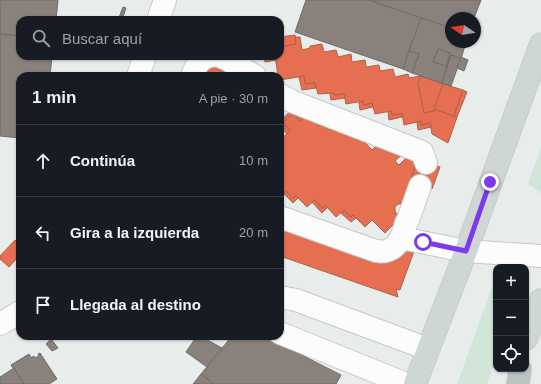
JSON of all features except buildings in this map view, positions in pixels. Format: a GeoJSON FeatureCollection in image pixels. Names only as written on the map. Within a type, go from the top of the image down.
{"type":"FeatureCollection","features":[{"type":"Feature","properties":{"kind":"highway"},"geometry":{"type":"LineString","coordinates":[[518,384],[520,372]]}},
{"type":"Feature","properties":{"kind":"main road"},"geometry":{"type":"LineString","coordinates":[[415,384],[466,251],[541,44]]}},
{"type":"Feature","properties":{"kind":"main road"},"geometry":{"type":"LineString","coordinates":[[527,336],[541,300]]}},
{"type":"Feature","properties":{"kind":"main road"},"geometry":{"type":"LineString","coordinates":[[510,384],[515,372]]}},
{"type":"Feature","properties":{"kind":"lane"},"geometry":{"type":"LineString","coordinates":[[159,16],[165,0]]}},
{"type":"Feature","properties":{"kind":"lane"},"geometry":{"type":"LineString","coordinates":[[139,72],[144,60]]}},
{"type":"Feature","properties":{"kind":"lane"},"geometry":{"type":"LineString","coordinates":[[193,72],[198,62],[201,60]]}},
{"type":"Feature","properties":{"kind":"lane"},"geometry":{"type":"LineString","coordinates":[[228,60],[248,72]]}},
{"type":"Feature","properties":{"kind":"lane"},"geometry":{"type":"LineString","coordinates":[[284,100],[297,103],[422,152],[426,163]]}},
{"type":"Feature","properties":{"kind":"lane"},"geometry":{"type":"LineString","coordinates":[[284,218],[376,251],[386,251],[396,246],[405,227],[420,186]]}},
{"type":"Feature","properties":{"kind":"lane"},"geometry":{"type":"LineString","coordinates":[[405,227],[466,251],[541,256]]}},
{"type":"Feature","properties":{"kind":"lane"},"geometry":{"type":"LineString","coordinates":[[284,297],[296,300],[428,349]]}},
{"type":"Feature","properties":{"kind":"lane"},"geometry":{"type":"LineString","coordinates":[[0,324],[16,314]]}},
{"type":"Feature","properties":{"kind":"lane"},"geometry":{"type":"LineString","coordinates":[[284,335],[406,384]]}},
{"type":"Feature","properties":{"kind":"green space"},"geometry":{"type":"Polygon","coordinates":[[[541,147],[541,193],[528,184],[541,147]]]}},
{"type":"Feature","properties":{"kind":"green space"},"geometry":{"type":"Polygon","coordinates":[[[493,286],[493,367],[487,384],[457,384],[493,286]]]}},
{"type":"Feature","properties":{"kind":"route"},"geometry":{"type":"LineString","coordinates":[[423,242],[466,251],[490,182]]}}]}
